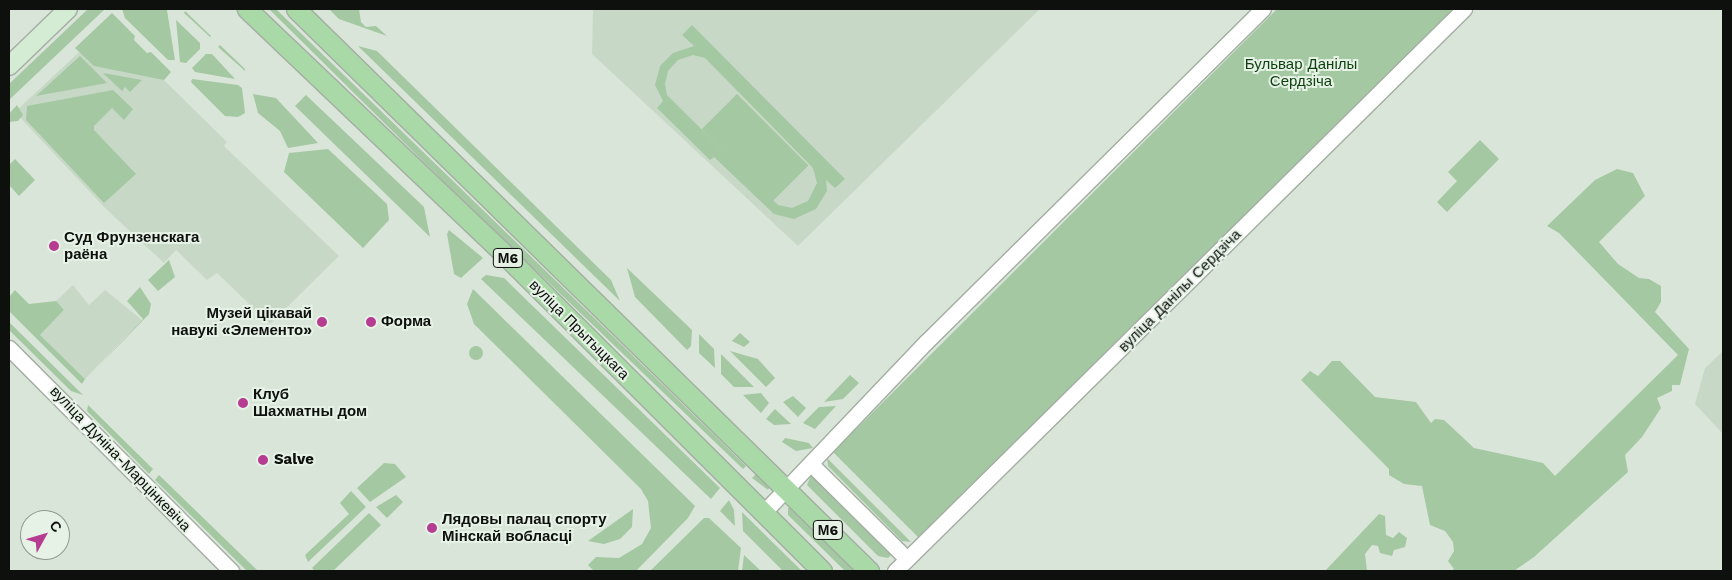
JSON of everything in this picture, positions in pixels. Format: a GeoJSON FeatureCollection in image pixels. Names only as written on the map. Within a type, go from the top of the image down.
{"type":"FeatureCollection","features":[{"type":"Feature","properties":{"kind":"main road"},"geometry":{"type":"LineString","coordinates":[[9,66],[68,9]]}},
{"type":"Feature","properties":{"kind":"main road","name":"вуліца Прытыцкага"},"geometry":{"type":"LineString","coordinates":[[247,9],[501,251],[822,571]]}},
{"type":"Feature","properties":{"kind":"main road","name":"вуліца Прытыцкага"},"geometry":{"type":"LineString","coordinates":[[296,9],[869,571]]}},
{"type":"Feature","properties":{"kind":"street"},"geometry":{"type":"LineString","coordinates":[[763,513],[787,490],[926,342],[1263,9]]}},
{"type":"Feature","properties":{"kind":"street","name":"вуліца Данілы Сердзіча"},"geometry":{"type":"LineString","coordinates":[[895,571],[1464,9]]}},
{"type":"Feature","properties":{"kind":"street","name":"вуліца Дуніна-Марцінкевіча"},"geometry":{"type":"LineString","coordinates":[[9,348],[230,571]]}},
{"type":"Feature","properties":{"kind":"street"},"geometry":{"type":"LineString","coordinates":[[811,464],[906,560]]}},
{"type":"Feature","properties":{"kind":"shaded area"},"geometry":{"type":"Polygon","coordinates":[[[593,9],[1040,9],[798,246],[592,54],[593,9]]]}},
{"type":"Feature","properties":{"kind":"shaded area"},"geometry":{"type":"Polygon","coordinates":[[[108,25],[227,142],[224,146],[339,256],[270,324],[217,273],[207,280],[176,250],[164,263],[105,208],[15,112],[108,25]]]}},
{"type":"Feature","properties":{"kind":"shaded area"},"geometry":{"type":"Polygon","coordinates":[[[73,285],[89,305],[105,290],[142,320],[85,379],[40,335],[64,310],[56,301],[73,285]]]}},
{"type":"Feature","properties":{"kind":"shaded area"},"geometry":{"type":"Polygon","coordinates":[[[1723,351],[1723,434],[1695,404],[1705,368],[1723,351]]]}},
{"type":"Feature","properties":{"kind":"green space"},"geometry":{"type":"Polygon","coordinates":[[[88,9],[105,9],[9,100],[9,84],[88,9]]]}},
{"type":"Feature","properties":{"kind":"green space"},"geometry":{"type":"Polygon","coordinates":[[[122,9],[167,10],[175,60],[168,60],[125,18],[122,9]]]}},
{"type":"Feature","properties":{"kind":"green space"},"geometry":{"type":"Polygon","coordinates":[[[269,9],[276,9],[746,466],[743,469],[449,187],[269,9]]]}},
{"type":"Feature","properties":{"kind":"green space"},"geometry":{"type":"Polygon","coordinates":[[[329,9],[359,9],[361,22],[366,27],[376,26],[387,36],[339,19],[329,9]]]}},
{"type":"Feature","properties":{"kind":"green space","name":"Бульвар Данілы Сердзіча"},"geometry":{"type":"Polygon","coordinates":[[[1277,9],[1455,9],[921,540],[833,452],[1277,9]]]}},
{"type":"Feature","properties":{"kind":"green space"},"geometry":{"type":"Polygon","coordinates":[[[185,11],[211,36],[210,37],[184,13],[185,11]]]}},
{"type":"Feature","properties":{"kind":"green space"},"geometry":{"type":"Polygon","coordinates":[[[112,13],[135,36],[134,40],[147,53],[151,52],[171,72],[164,80],[94,66],[75,48],[112,13]]]}},
{"type":"Feature","properties":{"kind":"green space"},"geometry":{"type":"Polygon","coordinates":[[[176,20],[200,43],[200,49],[186,63],[180,62],[176,20]]]}},
{"type":"Feature","properties":{"kind":"green space"},"geometry":{"type":"Polygon","coordinates":[[[692,25],[845,179],[835,188],[826,180],[827,191],[816,209],[794,219],[774,214],[714,157],[710,160],[657,108],[663,101],[655,85],[660,66],[673,53],[694,46],[682,35],[692,25]],[[693,55],[678,60],[668,71],[665,84],[667,95],[778,205],[792,208],[808,201],[817,183],[813,168],[705,58],[693,55]]]}},
{"type":"Feature","properties":{"kind":"green space"},"geometry":{"type":"Polygon","coordinates":[[[220,45],[245,69],[245,71],[218,47],[220,45]]]}},
{"type":"Feature","properties":{"kind":"green space"},"geometry":{"type":"Polygon","coordinates":[[[358,46],[377,51],[611,280],[620,301],[358,46]]]}},
{"type":"Feature","properties":{"kind":"green space"},"geometry":{"type":"Polygon","coordinates":[[[206,54],[212,54],[235,79],[195,72],[192,68],[206,54]]]}},
{"type":"Feature","properties":{"kind":"green space"},"geometry":{"type":"Polygon","coordinates":[[[80,56],[107,83],[36,96],[80,56]]]}},
{"type":"Feature","properties":{"kind":"green space"},"geometry":{"type":"Polygon","coordinates":[[[103,73],[142,80],[130,92],[125,87],[122,91],[103,73]]]}},
{"type":"Feature","properties":{"kind":"green space"},"geometry":{"type":"Polygon","coordinates":[[[192,79],[238,85],[242,88],[245,113],[238,117],[225,116],[191,82],[192,79]]]}},
{"type":"Feature","properties":{"kind":"green space"},"geometry":{"type":"Polygon","coordinates":[[[113,90],[133,109],[124,120],[112,108],[94,126],[94,130],[136,174],[104,203],[26,120],[27,106],[113,90]]]}},
{"type":"Feature","properties":{"kind":"green space"},"geometry":{"type":"Polygon","coordinates":[[[253,94],[276,98],[318,143],[288,148],[280,131],[258,113],[253,94]]]}},
{"type":"Feature","properties":{"kind":"green space"},"geometry":{"type":"Polygon","coordinates":[[[737,94],[808,165],[773,201],[702,129],[737,94]]]}},
{"type":"Feature","properties":{"kind":"green space"},"geometry":{"type":"Polygon","coordinates":[[[306,95],[424,207],[430,237],[295,106],[306,95]]]}},
{"type":"Feature","properties":{"kind":"green space"},"geometry":{"type":"Polygon","coordinates":[[[17,105],[23,115],[18,121],[9,122],[9,114],[17,105]]]}},
{"type":"Feature","properties":{"kind":"green space"},"geometry":{"type":"Polygon","coordinates":[[[1480,140],[1499,159],[1447,212],[1437,202],[1457,181],[1448,172],[1480,140]]]}},
{"type":"Feature","properties":{"kind":"green space"},"geometry":{"type":"Polygon","coordinates":[[[328,149],[387,204],[389,220],[363,248],[284,172],[289,153],[328,149]]]}},
{"type":"Feature","properties":{"kind":"green space"},"geometry":{"type":"Polygon","coordinates":[[[15,159],[35,180],[19,196],[9,185],[9,165],[15,159]]]}},
{"type":"Feature","properties":{"kind":"green space"},"geometry":{"type":"Polygon","coordinates":[[[1617,169],[1633,173],[1645,196],[1599,242],[1618,264],[1639,278],[1649,279],[1661,286],[1661,302],[1655,312],[1689,349],[1680,385],[1672,385],[1672,391],[1657,398],[1661,408],[1642,437],[1625,455],[1628,472],[1534,557],[1514,571],[1451,571],[1454,569],[1448,561],[1454,551],[1453,542],[1445,531],[1430,525],[1422,486],[1404,484],[1389,475],[1389,469],[1301,380],[1310,371],[1318,376],[1332,361],[1340,361],[1375,397],[1416,402],[1431,423],[1435,419],[1444,420],[1474,448],[1543,463],[1555,476],[1678,355],[1559,233],[1547,226],[1595,180],[1617,169]]]}},
{"type":"Feature","properties":{"kind":"green space"},"geometry":{"type":"Polygon","coordinates":[[[449,230],[483,258],[461,278],[454,274],[447,234],[449,230]]]}},
{"type":"Feature","properties":{"kind":"green space"},"geometry":{"type":"Polygon","coordinates":[[[169,260],[175,277],[158,291],[148,280],[169,260]]]}},
{"type":"Feature","properties":{"kind":"green space"},"geometry":{"type":"Polygon","coordinates":[[[627,268],[692,330],[691,346],[687,350],[635,297],[627,268]]]}},
{"type":"Feature","properties":{"kind":"green space"},"geometry":{"type":"Polygon","coordinates":[[[486,275],[504,278],[720,488],[711,499],[481,279],[486,275]]]}},
{"type":"Feature","properties":{"kind":"green space"},"geometry":{"type":"Polygon","coordinates":[[[140,287],[151,304],[149,314],[97,368],[143,319],[127,301],[140,287]]]}},
{"type":"Feature","properties":{"kind":"green space"},"geometry":{"type":"Polygon","coordinates":[[[473,289],[695,506],[688,518],[636,571],[594,571],[588,565],[596,557],[619,558],[642,544],[651,528],[648,501],[641,489],[474,324],[467,304],[473,289]]]}},
{"type":"Feature","properties":{"kind":"green space"},"geometry":{"type":"Polygon","coordinates":[[[15,290],[29,304],[56,301],[64,310],[40,335],[85,379],[82,384],[9,311],[9,297],[15,290]]]}},
{"type":"Feature","properties":{"kind":"green space"},"geometry":{"type":"Polygon","coordinates":[[[9,322],[83,395],[71,391],[9,330],[9,322]]]}},
{"type":"Feature","properties":{"kind":"green space"},"geometry":{"type":"Polygon","coordinates":[[[740,333],[750,342],[744,347],[732,341],[740,333]]]}},
{"type":"Feature","properties":{"kind":"green space"},"geometry":{"type":"Polygon","coordinates":[[[699,334],[714,349],[715,368],[699,353],[699,334]]]}},
{"type":"Feature","properties":{"kind":"green space"},"geometry":{"type":"Polygon","coordinates":[[[476,346],[481,348],[483,353],[481,358],[476,360],[471,358],[469,353],[471,348],[476,346]]]}},
{"type":"Feature","properties":{"kind":"green space"},"geometry":{"type":"Polygon","coordinates":[[[730,351],[758,359],[775,378],[766,387],[730,351]]]}},
{"type":"Feature","properties":{"kind":"green space"},"geometry":{"type":"Polygon","coordinates":[[[721,354],[754,387],[734,387],[721,374],[721,354]]]}},
{"type":"Feature","properties":{"kind":"green space"},"geometry":{"type":"Polygon","coordinates":[[[850,375],[859,383],[843,399],[824,402],[850,375]]]}},
{"type":"Feature","properties":{"kind":"green space"},"geometry":{"type":"Polygon","coordinates":[[[761,393],[769,403],[761,413],[743,395],[761,393]]]}},
{"type":"Feature","properties":{"kind":"green space"},"geometry":{"type":"Polygon","coordinates":[[[793,396],[806,408],[798,417],[783,402],[793,396]]]}},
{"type":"Feature","properties":{"kind":"green space"},"geometry":{"type":"Polygon","coordinates":[[[88,405],[153,469],[149,474],[87,411],[88,405]]]}},
{"type":"Feature","properties":{"kind":"green space"},"geometry":{"type":"Polygon","coordinates":[[[836,406],[815,429],[803,423],[819,407],[836,406]]]}},
{"type":"Feature","properties":{"kind":"green space"},"geometry":{"type":"Polygon","coordinates":[[[775,409],[791,424],[774,425],[766,419],[775,409]]]}},
{"type":"Feature","properties":{"kind":"green space"},"geometry":{"type":"Polygon","coordinates":[[[785,438],[809,443],[813,448],[796,451],[782,442],[785,438]]]}},
{"type":"Feature","properties":{"kind":"green space"},"geometry":{"type":"Polygon","coordinates":[[[827,458],[911,542],[902,541],[828,466],[827,458]]]}},
{"type":"Feature","properties":{"kind":"green space"},"geometry":{"type":"Polygon","coordinates":[[[384,463],[395,464],[406,477],[370,502],[357,488],[384,463]]]}},
{"type":"Feature","properties":{"kind":"green space"},"geometry":{"type":"Polygon","coordinates":[[[757,473],[770,486],[768,490],[752,478],[757,473]]]}},
{"type":"Feature","properties":{"kind":"green space"},"geometry":{"type":"Polygon","coordinates":[[[812,473],[892,554],[888,558],[878,556],[807,485],[812,473]]]}},
{"type":"Feature","properties":{"kind":"green space"},"geometry":{"type":"Polygon","coordinates":[[[159,475],[258,571],[247,571],[155,480],[159,475]]]}},
{"type":"Feature","properties":{"kind":"green space"},"geometry":{"type":"Polygon","coordinates":[[[351,491],[366,507],[308,562],[305,555],[349,514],[340,503],[351,491]]]}},
{"type":"Feature","properties":{"kind":"green space"},"geometry":{"type":"Polygon","coordinates":[[[396,495],[403,502],[387,518],[376,507],[396,495]]]}},
{"type":"Feature","properties":{"kind":"green space"},"geometry":{"type":"Polygon","coordinates":[[[729,500],[734,510],[735,526],[720,511],[729,500]]]}},
{"type":"Feature","properties":{"kind":"green space"},"geometry":{"type":"Polygon","coordinates":[[[788,508],[792,508],[856,571],[845,571],[788,515],[788,508]]]}},
{"type":"Feature","properties":{"kind":"green space"},"geometry":{"type":"Polygon","coordinates":[[[633,509],[632,527],[620,539],[604,544],[588,541],[633,509]]]}},
{"type":"Feature","properties":{"kind":"green space"},"geometry":{"type":"Polygon","coordinates":[[[742,512],[802,571],[783,571],[743,531],[742,512]]]}},
{"type":"Feature","properties":{"kind":"green space"},"geometry":{"type":"Polygon","coordinates":[[[369,513],[381,525],[333,571],[315,571],[312,568],[369,513]]]}},
{"type":"Feature","properties":{"kind":"green space"},"geometry":{"type":"Polygon","coordinates":[[[1379,514],[1385,516],[1386,535],[1393,538],[1399,532],[1407,538],[1405,547],[1394,550],[1392,556],[1380,553],[1378,546],[1372,545],[1365,554],[1367,571],[1325,571],[1379,514]]]}},
{"type":"Feature","properties":{"kind":"green space"},"geometry":{"type":"Polygon","coordinates":[[[704,518],[709,518],[741,548],[738,571],[650,571],[704,518]]]}},
{"type":"Feature","properties":{"kind":"green space"},"geometry":{"type":"Polygon","coordinates":[[[744,555],[761,571],[742,571],[744,555]]]}},
{"type":"Feature","properties":{"kind":"place","name":"Суд Фрунзенскага раёна"},"geometry":{"type":"Point","coordinates":[54,246]}},
{"type":"Feature","properties":{"kind":"place","name":"Музей цікавай навукі «Элементо»"},"geometry":{"type":"Point","coordinates":[322,322]}},
{"type":"Feature","properties":{"kind":"place","name":"Форма"},"geometry":{"type":"Point","coordinates":[371,322]}},
{"type":"Feature","properties":{"kind":"place","name":"Клуб Шахматны дом"},"geometry":{"type":"Point","coordinates":[243,403]}},
{"type":"Feature","properties":{"kind":"place","name":"Salve"},"geometry":{"type":"Point","coordinates":[263,460]}},
{"type":"Feature","properties":{"kind":"place","name":"Лядовы палац спорту Мінскай вобласці"},"geometry":{"type":"Point","coordinates":[432,528]}}]}
